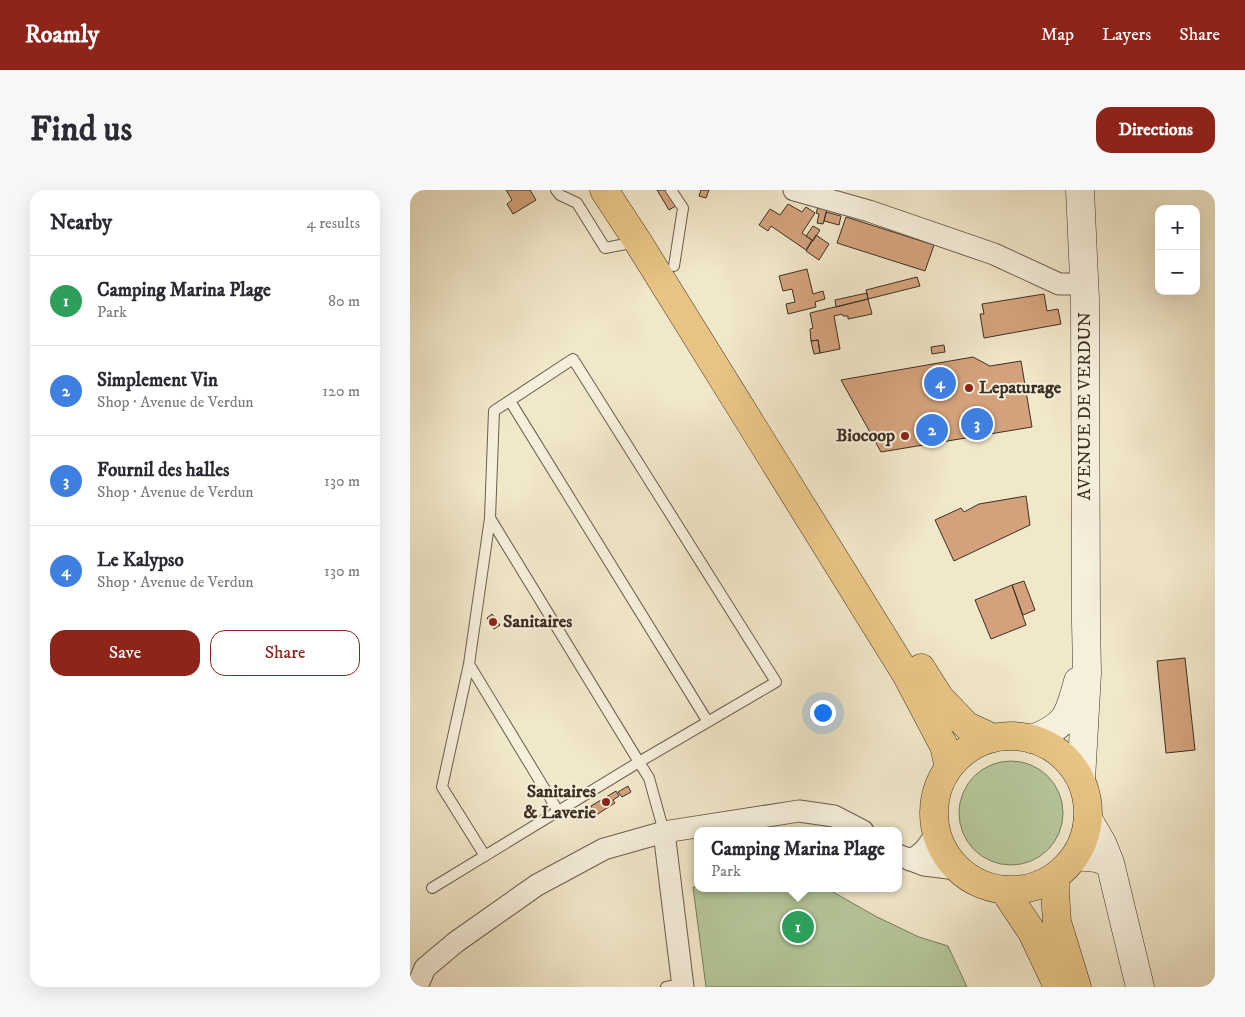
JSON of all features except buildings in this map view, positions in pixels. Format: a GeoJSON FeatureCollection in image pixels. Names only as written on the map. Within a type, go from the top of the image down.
{"type":"FeatureCollection","features":[{"type":"Feature","properties":{"kind":"main road"},"geometry":{"type":"LineString","coordinates":[[604,190],[906,674],[944,746],[949,767]]}},
{"type":"Feature","properties":{"kind":"main road"},"geometry":{"type":"LineString","coordinates":[[627,190],[940,698],[967,726],[993,738]]}},
{"type":"Feature","properties":{"kind":"main road","name":"AVENUE DE VERDUN"},"geometry":{"type":"LineString","coordinates":[[1080,190],[1084,284],[1086,622]]}},
{"type":"Feature","properties":{"kind":"main road"},"geometry":{"type":"LineString","coordinates":[[1032,738],[1048,732],[1059,725],[1069,712],[1078,682],[1086,622]]}},
{"type":"Feature","properties":{"kind":"main road"},"geometry":{"type":"LineString","coordinates":[[1081,780],[1087,673],[1086,622]]}},
{"type":"Feature","properties":{"kind":"main road"},"geometry":{"type":"LineString","coordinates":[[1012,736],[1032,738],[1052,748],[1069,762],[1081,780],[1087,799],[1088,819],[1084,838],[1076,856],[1055,877],[1039,885],[1022,890],[1004,890],[979,884],[957,870],[944,853],[936,834],[933,810],[938,787],[949,767],[961,754],[976,744],[993,738],[1012,736]]}},
{"type":"Feature","properties":{"kind":"main road"},"geometry":{"type":"LineString","coordinates":[[1088,819],[1102,843],[1110,862],[1140,987]]}},
{"type":"Feature","properties":{"kind":"main road"},"geometry":{"type":"LineString","coordinates":[[1076,856],[1096,858],[1110,862]]}},
{"type":"Feature","properties":{"kind":"main road"},"geometry":{"type":"LineString","coordinates":[[1055,877],[1057,922],[1077,987]]}},
{"type":"Feature","properties":{"kind":"main road"},"geometry":{"type":"LineString","coordinates":[[1004,890],[1032,932],[1058,987]]}},
{"type":"Feature","properties":{"kind":"street"},"geometry":{"type":"LineString","coordinates":[[794,190],[869,211],[994,254],[1059,284],[1084,284]]}},
{"type":"Feature","properties":{"kind":"street"},"geometry":{"type":"LineString","coordinates":[[696,827],[799,811],[834,816],[855,827]]}},
{"type":"Feature","properties":{"kind":"street"},"geometry":{"type":"LineString","coordinates":[[417,987],[424,968],[456,942],[537,885],[604,849],[664,832],[694,827]]}},
{"type":"Feature","properties":{"kind":"street"},"geometry":{"type":"LineString","coordinates":[[664,832],[678,986]]}},
{"type":"Feature","properties":{"kind":"street"},"geometry":{"type":"LineString","coordinates":[[904,858],[920,856],[936,834]]}},
{"type":"Feature","properties":{"kind":"street"},"geometry":{"type":"LineString","coordinates":[[904,858],[924,865],[957,870]]}},
{"type":"Feature","properties":{"kind":"lane"},"geometry":{"type":"LineString","coordinates":[[556,190],[560,195],[576,204],[605,248],[638,242]]}},
{"type":"Feature","properties":{"kind":"lane"},"geometry":{"type":"LineString","coordinates":[[671,190],[683,208],[674,266]]}},
{"type":"Feature","properties":{"kind":"lane"},"geometry":{"type":"LineString","coordinates":[[432,888],[485,856],[558,811],[639,762],[776,682],[573,359],[494,411],[490,518],[469,664],[442,787],[485,856]]}},
{"type":"Feature","properties":{"kind":"lane"},"geometry":{"type":"LineString","coordinates":[[510,401],[708,722]]}},
{"type":"Feature","properties":{"kind":"lane"},"geometry":{"type":"LineString","coordinates":[[490,518],[649,778],[664,832]]}},
{"type":"Feature","properties":{"kind":"lane"},"geometry":{"type":"LineString","coordinates":[[469,664],[558,811]]}},
{"type":"Feature","properties":{"kind":"green space"},"geometry":{"type":"Polygon","coordinates":[[[1011,761],[1031,765],[1048,776],[1059,793],[1063,813],[1059,833],[1048,850],[1031,861],[1011,865],[991,861],[974,850],[963,833],[959,813],[963,793],[974,776],[991,765],[1011,761]]]}},
{"type":"Feature","properties":{"kind":"green space"},"geometry":{"type":"Polygon","coordinates":[[[693,887],[694,892],[833,892],[877,917],[919,937],[948,946],[967,987],[706,987],[693,887]]]}},
{"type":"Feature","properties":{"kind":"place","name":"Le Kalypso"},"geometry":{"type":"Point","coordinates":[940,383]}},
{"type":"Feature","properties":{"kind":"place","name":"Lepaturage"},"geometry":{"type":"Point","coordinates":[969,388]}},
{"type":"Feature","properties":{"kind":"place","name":"Fournil des halles"},"geometry":{"type":"Point","coordinates":[977,424]}},
{"type":"Feature","properties":{"kind":"place","name":"Simplement Vin"},"geometry":{"type":"Point","coordinates":[932,430]}},
{"type":"Feature","properties":{"kind":"place","name":"Biocoop"},"geometry":{"type":"Point","coordinates":[905,436]}},
{"type":"Feature","properties":{"kind":"place","name":"Sanitaires"},"geometry":{"type":"Point","coordinates":[493,622]}},
{"type":"Feature","properties":{"kind":"place","name":"Sanitaires & Laverie"},"geometry":{"type":"Point","coordinates":[606,802]}},
{"type":"Feature","properties":{"kind":"place","name":"Camping Marina Plage"},"geometry":{"type":"Point","coordinates":[798,927]}}]}
